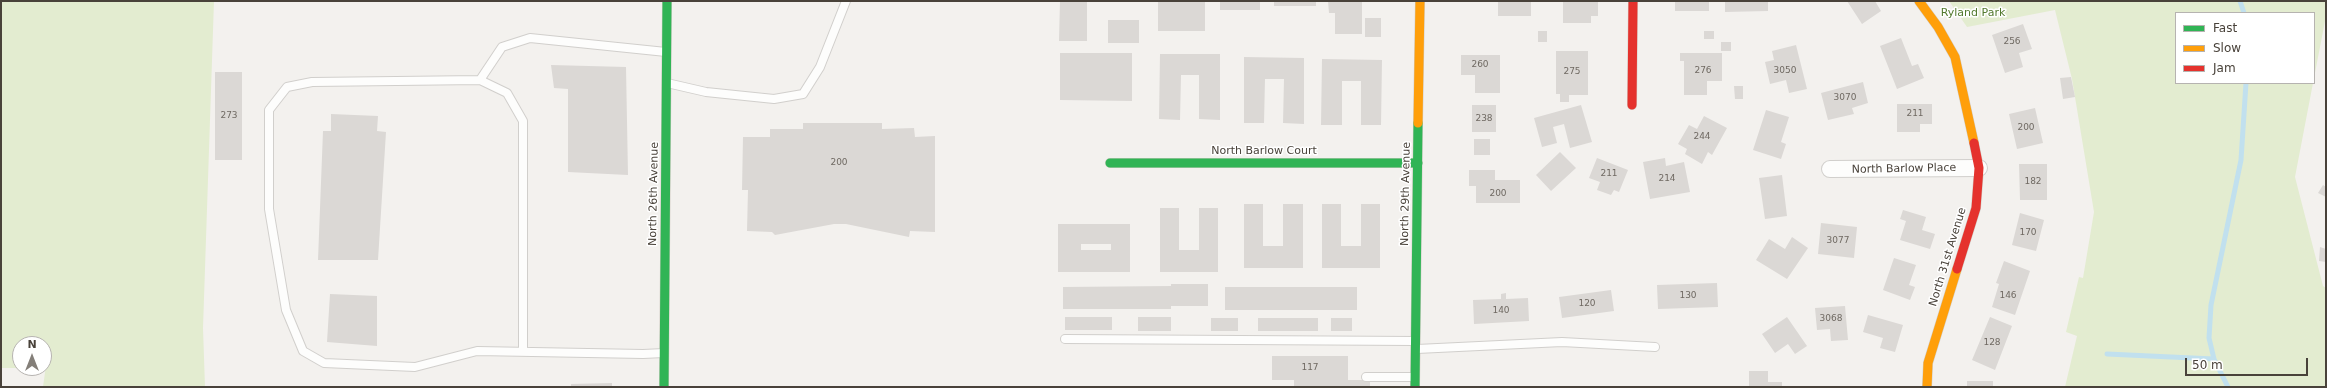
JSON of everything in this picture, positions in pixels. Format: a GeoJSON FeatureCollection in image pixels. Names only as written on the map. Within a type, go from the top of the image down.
{"type":"FeatureCollection","features":[{"type":"Feature","properties":{"kind":"street","name":"North 26th Avenue"},"geometry":{"type":"LineString","coordinates":[[664,387],[667,1]]}},
{"type":"Feature","properties":{"kind":"street","name":"North 29th Avenue"},"geometry":{"type":"LineString","coordinates":[[1416,387],[1420,1]]}},
{"type":"Feature","properties":{"kind":"street"},"geometry":{"type":"LineString","coordinates":[[1632,105],[1633,1]]}},
{"type":"Feature","properties":{"kind":"street","name":"North 31st Avenue"},"geometry":{"type":"LineString","coordinates":[[1919,1],[1938,27],[1955,57],[1964,90],[1979,168],[1976,208],[1928,363],[1927,387]]}},
{"type":"Feature","properties":{"kind":"street","name":"North Barlow Court"},"geometry":{"type":"LineString","coordinates":[[1110,163],[1418,163]]}},
{"type":"Feature","properties":{"kind":"street","name":"North Barlow Place"},"geometry":{"type":"LineString","coordinates":[[1830,169],[1979,168]]}},
{"type":"Feature","properties":{"kind":"lane"},"geometry":{"type":"LineString","coordinates":[[667,83],[706,92],[774,99],[803,94],[820,67],[846,1]]}},
{"type":"Feature","properties":{"kind":"lane"},"geometry":{"type":"LineString","coordinates":[[480,80],[502,47],[530,38],[667,52]]}},
{"type":"Feature","properties":{"kind":"lane"},"geometry":{"type":"LineString","coordinates":[[523,352],[523,121],[507,93],[480,80],[312,82],[287,87],[269,110],[269,209],[286,310],[303,350],[324,363],[415,367],[477,351],[523,352],[664,353]]}},
{"type":"Feature","properties":{"kind":"lane"},"geometry":{"type":"LineString","coordinates":[[1065,339],[1416,345],[1562,342],[1656,347]]}},
{"type":"Feature","properties":{"kind":"lane"},"geometry":{"type":"LineString","coordinates":[[1366,377],[1416,377]]}},
{"type":"Feature","properties":{"kind":"green space"},"geometry":{"type":"Polygon","coordinates":[[[1,1],[214,1],[203,328],[205,387],[43,387],[44,376],[52,376],[52,336],[12,336],[12,368],[1,368],[1,1]]]}},
{"type":"Feature","properties":{"kind":"green space","name":"Ryland Park"},"geometry":{"type":"Polygon","coordinates":[[[1949,1],[2326,1],[2326,16],[2315,73],[2315,12],[2175,12],[2175,84],[2313,84],[2295,177],[2323,286],[2326,288],[2326,387],[2065,387],[2077,336],[2066,332],[2079,277],[2083,278],[2094,212],[2072,79],[2055,10],[1967,27],[1949,1]]]}},
{"type":"Feature","properties":{"kind":"building"},"geometry":{"type":"Polygon","coordinates":[[[1060,1],[1087,1],[1087,41],[1059,41],[1060,1]]]}},
{"type":"Feature","properties":{"kind":"building"},"geometry":{"type":"Polygon","coordinates":[[[1158,1],[1205,1],[1205,31],[1158,31],[1158,1]]]}},
{"type":"Feature","properties":{"kind":"building"},"geometry":{"type":"Polygon","coordinates":[[[1220,1],[1260,1],[1260,10],[1220,10],[1220,1]]]}},
{"type":"Feature","properties":{"kind":"building"},"geometry":{"type":"Polygon","coordinates":[[[1274,1],[1316,1],[1316,6],[1274,6],[1274,1]]]}},
{"type":"Feature","properties":{"kind":"building"},"geometry":{"type":"Polygon","coordinates":[[[1328,1],[1362,1],[1362,34],[1335,34],[1335,13],[1329,13],[1328,1]]]}},
{"type":"Feature","properties":{"kind":"building"},"geometry":{"type":"Polygon","coordinates":[[[1498,1],[1531,1],[1531,16],[1498,16],[1498,1]]]}},
{"type":"Feature","properties":{"kind":"building"},"geometry":{"type":"Polygon","coordinates":[[[1563,1],[1598,1],[1598,16],[1591,16],[1591,23],[1563,23],[1563,1]]]}},
{"type":"Feature","properties":{"kind":"building"},"geometry":{"type":"Polygon","coordinates":[[[1675,1],[1709,1],[1709,11],[1675,11],[1675,1]]]}},
{"type":"Feature","properties":{"kind":"building"},"geometry":{"type":"Polygon","coordinates":[[[1725,1],[1768,1],[1768,11],[1725,12],[1725,1]]]}},
{"type":"Feature","properties":{"kind":"building"},"geometry":{"type":"Polygon","coordinates":[[[1847,1],[1875,1],[1881,11],[1862,24],[1847,1]]]}},
{"type":"Feature","properties":{"kind":"building"},"geometry":{"type":"Polygon","coordinates":[[[1365,18],[1381,18],[1381,37],[1365,37],[1365,18]]]}},
{"type":"Feature","properties":{"kind":"building"},"geometry":{"type":"Polygon","coordinates":[[[1108,20],[1139,20],[1139,43],[1108,43],[1108,20]]]}},
{"type":"Feature","properties":{"kind":"building"},"geometry":{"type":"Polygon","coordinates":[[[2023,24],[2032,49],[2019,53],[2023,67],[2005,73],[1992,35],[2023,24]]]}},
{"type":"Feature","properties":{"kind":"building"},"geometry":{"type":"Polygon","coordinates":[[[1538,31],[1547,31],[1547,42],[1538,42],[1538,31]]]}},
{"type":"Feature","properties":{"kind":"building"},"geometry":{"type":"Polygon","coordinates":[[[1704,31],[1714,31],[1714,39],[1704,39],[1704,31]]]}},
{"type":"Feature","properties":{"kind":"building"},"geometry":{"type":"Polygon","coordinates":[[[1901,38],[1912,66],[1918,64],[1924,78],[1897,89],[1880,46],[1901,38]]]}},
{"type":"Feature","properties":{"kind":"building"},"geometry":{"type":"Polygon","coordinates":[[[1721,42],[1731,42],[1731,51],[1721,51],[1721,42]]]}},
{"type":"Feature","properties":{"kind":"building"},"geometry":{"type":"Polygon","coordinates":[[[1796,45],[1807,89],[1789,93],[1786,80],[1770,84],[1765,62],[1774,60],[1772,51],[1796,45]]]}},
{"type":"Feature","properties":{"kind":"building"},"geometry":{"type":"Polygon","coordinates":[[[1556,51],[1588,51],[1588,95],[1569,95],[1569,102],[1560,102],[1560,94],[1556,94],[1556,51]]]}},
{"type":"Feature","properties":{"kind":"building"},"geometry":{"type":"Polygon","coordinates":[[[1060,53],[1132,53],[1132,101],[1060,100],[1060,53]]]}},
{"type":"Feature","properties":{"kind":"building"},"geometry":{"type":"Polygon","coordinates":[[[1680,53],[1722,53],[1722,81],[1707,81],[1707,95],[1684,95],[1684,61],[1680,61],[1680,53]]]}},
{"type":"Feature","properties":{"kind":"building"},"geometry":{"type":"Polygon","coordinates":[[[1160,54],[1220,54],[1220,120],[1199,119],[1199,75],[1181,75],[1180,120],[1159,119],[1160,54]]]}},
{"type":"Feature","properties":{"kind":"building"},"geometry":{"type":"Polygon","coordinates":[[[1461,55],[1500,55],[1500,93],[1475,93],[1475,75],[1461,75],[1461,55]]]}},
{"type":"Feature","properties":{"kind":"building"},"geometry":{"type":"Polygon","coordinates":[[[1244,57],[1304,58],[1304,124],[1283,123],[1284,79],[1265,79],[1264,123],[1244,123],[1244,57]]]}},
{"type":"Feature","properties":{"kind":"building"},"geometry":{"type":"Polygon","coordinates":[[[1322,59],[1382,60],[1381,125],[1361,125],[1361,81],[1342,81],[1342,125],[1321,125],[1322,59]]]}},
{"type":"Feature","properties":{"kind":"building"},"geometry":{"type":"Polygon","coordinates":[[[551,65],[626,67],[628,175],[568,172],[568,89],[554,88],[551,65]]]}},
{"type":"Feature","properties":{"kind":"building"},"geometry":{"type":"Polygon","coordinates":[[[215,72],[242,72],[242,160],[215,160],[215,72]]]}},
{"type":"Feature","properties":{"kind":"building"},"geometry":{"type":"Polygon","coordinates":[[[2071,77],[2075,97],[2063,99],[2060,78],[2071,77]]]}},
{"type":"Feature","properties":{"kind":"building"},"geometry":{"type":"Polygon","coordinates":[[[1863,82],[1868,103],[1852,108],[1854,114],[1828,120],[1821,93],[1863,82]]]}},
{"type":"Feature","properties":{"kind":"building"},"geometry":{"type":"Polygon","coordinates":[[[1734,86],[1743,86],[1743,99],[1735,99],[1734,86]]]}},
{"type":"Feature","properties":{"kind":"building"},"geometry":{"type":"Polygon","coordinates":[[[1897,104],[1932,104],[1932,124],[1920,124],[1920,132],[1897,132],[1897,104]]]}},
{"type":"Feature","properties":{"kind":"building"},"geometry":{"type":"Polygon","coordinates":[[[1472,105],[1496,105],[1496,132],[1472,132],[1472,105]]]}},
{"type":"Feature","properties":{"kind":"building"},"geometry":{"type":"Polygon","coordinates":[[[1581,105],[1592,142],[1570,148],[1564,124],[1553,127],[1557,143],[1542,147],[1534,118],[1581,105]]]}},
{"type":"Feature","properties":{"kind":"building"},"geometry":{"type":"Polygon","coordinates":[[[2035,108],[2043,143],[2017,149],[2009,114],[2035,108]]]}},
{"type":"Feature","properties":{"kind":"building"},"geometry":{"type":"Polygon","coordinates":[[[1766,110],[1789,117],[1781,142],[1786,144],[1781,159],[1753,150],[1766,110]]]}},
{"type":"Feature","properties":{"kind":"building"},"geometry":{"type":"Polygon","coordinates":[[[331,114],[378,116],[377,131],[386,132],[378,260],[318,260],[323,131],[331,131],[331,114]]]}},
{"type":"Feature","properties":{"kind":"building"},"geometry":{"type":"Polygon","coordinates":[[[1704,116],[1727,128],[1712,155],[1708,152],[1702,164],[1685,154],[1687,149],[1678,144],[1689,125],[1697,129],[1704,116]]]}},
{"type":"Feature","properties":{"kind":"building"},"geometry":{"type":"Polygon","coordinates":[[[803,123],[882,123],[882,129],[914,128],[915,137],[935,136],[935,232],[910,231],[909,237],[846,224],[834,224],[775,235],[772,232],[747,231],[748,190],[742,190],[743,137],[770,137],[770,129],[803,129],[803,123]]]}},
{"type":"Feature","properties":{"kind":"building"},"geometry":{"type":"Polygon","coordinates":[[[1474,139],[1490,139],[1490,155],[1474,155],[1474,139]]]}},
{"type":"Feature","properties":{"kind":"building"},"geometry":{"type":"Polygon","coordinates":[[[1560,152],[1576,168],[1551,191],[1536,175],[1560,152]]]}},
{"type":"Feature","properties":{"kind":"building"},"geometry":{"type":"Polygon","coordinates":[[[1597,158],[1628,170],[1619,192],[1614,190],[1611,195],[1597,190],[1600,182],[1589,178],[1597,158]]]}},
{"type":"Feature","properties":{"kind":"building"},"geometry":{"type":"Polygon","coordinates":[[[1665,158],[1666,166],[1684,162],[1690,192],[1650,199],[1643,162],[1665,158]]]}},
{"type":"Feature","properties":{"kind":"building"},"geometry":{"type":"Polygon","coordinates":[[[2019,164],[2047,164],[2047,200],[2020,200],[2019,164]]]}},
{"type":"Feature","properties":{"kind":"building"},"geometry":{"type":"Polygon","coordinates":[[[1469,170],[1495,170],[1495,180],[1520,180],[1520,203],[1476,203],[1476,186],[1469,186],[1469,170]]]}},
{"type":"Feature","properties":{"kind":"building"},"geometry":{"type":"Polygon","coordinates":[[[1782,175],[1787,216],[1765,219],[1759,178],[1782,175]]]}},
{"type":"Feature","properties":{"kind":"building"},"geometry":{"type":"Polygon","coordinates":[[[2323,185],[2326,187],[2326,197],[2318,193],[2323,185]]]}},
{"type":"Feature","properties":{"kind":"building"},"geometry":{"type":"Polygon","coordinates":[[[1244,204],[1263,204],[1263,246],[1283,246],[1283,204],[1303,204],[1303,268],[1244,268],[1244,204]]]}},
{"type":"Feature","properties":{"kind":"building"},"geometry":{"type":"Polygon","coordinates":[[[1322,204],[1341,204],[1341,246],[1361,246],[1361,204],[1380,204],[1380,268],[1322,268],[1322,204]]]}},
{"type":"Feature","properties":{"kind":"building"},"geometry":{"type":"Polygon","coordinates":[[[1160,208],[1179,208],[1179,250],[1199,250],[1199,208],[1218,208],[1218,272],[1160,272],[1160,208]]]}},
{"type":"Feature","properties":{"kind":"building"},"geometry":{"type":"Polygon","coordinates":[[[1903,210],[1926,217],[1922,230],[1935,234],[1930,249],[1900,240],[1906,221],[1900,219],[1903,210]]]}},
{"type":"Feature","properties":{"kind":"building"},"geometry":{"type":"Polygon","coordinates":[[[2020,213],[2044,220],[2036,251],[2012,245],[2020,213]]]}},
{"type":"Feature","properties":{"kind":"building"},"geometry":{"type":"Polygon","coordinates":[[[1821,223],[1857,227],[1854,258],[1818,254],[1821,223]]]}},
{"type":"Feature","properties":{"kind":"building"},"geometry":{"type":"Polygon","coordinates":[[[1058,224],[1130,224],[1130,272],[1058,272],[1058,224]],[[1081,244],[1081,250],[1111,250],[1111,244],[1081,244]]]}},
{"type":"Feature","properties":{"kind":"building"},"geometry":{"type":"Polygon","coordinates":[[[1792,237],[1808,248],[1787,279],[1756,260],[1769,239],[1785,249],[1792,237]]]}},
{"type":"Feature","properties":{"kind":"building"},"geometry":{"type":"Polygon","coordinates":[[[2320,247],[2326,249],[2326,262],[2319,261],[2320,247]]]}},
{"type":"Feature","properties":{"kind":"building"},"geometry":{"type":"Polygon","coordinates":[[[1894,258],[1916,265],[1909,285],[1915,287],[1910,300],[1883,290],[1894,258]]]}},
{"type":"Feature","properties":{"kind":"building"},"geometry":{"type":"Polygon","coordinates":[[[2004,261],[2030,271],[2015,315],[1992,307],[1999,284],[1996,283],[2004,261]]]}},
{"type":"Feature","properties":{"kind":"building"},"geometry":{"type":"Polygon","coordinates":[[[1717,283],[1718,307],[1658,309],[1657,285],[1717,283]]]}},
{"type":"Feature","properties":{"kind":"building"},"geometry":{"type":"Polygon","coordinates":[[[1171,284],[1208,284],[1208,306],[1171,306],[1171,309],[1063,309],[1063,287],[1171,286],[1171,284]]]}},
{"type":"Feature","properties":{"kind":"building"},"geometry":{"type":"Polygon","coordinates":[[[1225,287],[1357,287],[1357,310],[1225,310],[1225,287]]]}},
{"type":"Feature","properties":{"kind":"building"},"geometry":{"type":"Polygon","coordinates":[[[1611,290],[1614,311],[1562,318],[1559,297],[1611,290]]]}},
{"type":"Feature","properties":{"kind":"building"},"geometry":{"type":"Polygon","coordinates":[[[1506,293],[1506,299],[1528,298],[1529,321],[1474,324],[1473,300],[1501,299],[1501,294],[1506,293]]]}},
{"type":"Feature","properties":{"kind":"building"},"geometry":{"type":"Polygon","coordinates":[[[330,294],[377,296],[377,346],[327,342],[330,294]]]}},
{"type":"Feature","properties":{"kind":"building"},"geometry":{"type":"Polygon","coordinates":[[[1845,306],[1848,340],[1831,341],[1830,329],[1817,330],[1815,308],[1845,306]]]}},
{"type":"Feature","properties":{"kind":"building"},"geometry":{"type":"Polygon","coordinates":[[[1868,315],[1903,325],[1895,352],[1880,348],[1883,338],[1863,332],[1868,315]]]}},
{"type":"Feature","properties":{"kind":"building"},"geometry":{"type":"Polygon","coordinates":[[[1065,317],[1112,317],[1112,330],[1065,330],[1065,317]]]}},
{"type":"Feature","properties":{"kind":"building"},"geometry":{"type":"Polygon","coordinates":[[[1138,317],[1171,317],[1171,331],[1138,331],[1138,317]]]}},
{"type":"Feature","properties":{"kind":"building"},"geometry":{"type":"Polygon","coordinates":[[[1787,317],[1807,346],[1795,354],[1788,344],[1775,353],[1762,334],[1787,317]]]}},
{"type":"Feature","properties":{"kind":"building"},"geometry":{"type":"Polygon","coordinates":[[[1990,317],[2012,326],[1995,370],[1972,360],[1990,317]]]}},
{"type":"Feature","properties":{"kind":"building"},"geometry":{"type":"Polygon","coordinates":[[[1211,318],[1238,318],[1238,331],[1211,331],[1211,318]]]}},
{"type":"Feature","properties":{"kind":"building"},"geometry":{"type":"Polygon","coordinates":[[[1258,318],[1318,318],[1318,331],[1258,331],[1258,318]]]}},
{"type":"Feature","properties":{"kind":"building"},"geometry":{"type":"Polygon","coordinates":[[[1331,318],[1352,318],[1352,331],[1331,331],[1331,318]]]}},
{"type":"Feature","properties":{"kind":"building"},"geometry":{"type":"Polygon","coordinates":[[[1272,356],[1348,356],[1348,380],[1370,380],[1370,387],[1294,387],[1294,380],[1272,380],[1272,356]]]}},
{"type":"Feature","properties":{"kind":"building"},"geometry":{"type":"Polygon","coordinates":[[[1749,371],[1768,371],[1768,382],[1782,382],[1782,387],[1749,387],[1749,371]]]}},
{"type":"Feature","properties":{"kind":"building"},"geometry":{"type":"Polygon","coordinates":[[[1967,381],[1993,381],[1993,387],[1967,387],[1967,381]]]}},
{"type":"Feature","properties":{"kind":"building"},"geometry":{"type":"Polygon","coordinates":[[[612,383],[612,387],[571,387],[571,384],[612,383]]]}},
{"type":"Feature","properties":{"kind":"waterway"},"geometry":{"type":"LineString","coordinates":[[2240,1],[2244,12]]}},
{"type":"Feature","properties":{"kind":"waterway"},"geometry":{"type":"LineString","coordinates":[[2228,387],[2214,359],[2209,338],[2211,305],[2241,160],[2246,84]]}},
{"type":"Feature","properties":{"kind":"waterway"},"geometry":{"type":"LineString","coordinates":[[2107,354],[2214,359]]}},
{"type":"Feature","properties":{"kind":"traffic: fast"},"geometry":{"type":"LineString","coordinates":[[664,387],[667,1]]}},
{"type":"Feature","properties":{"kind":"traffic: fast"},"geometry":{"type":"LineString","coordinates":[[1415,387],[1418,123]]}},
{"type":"Feature","properties":{"kind":"traffic: fast"},"geometry":{"type":"LineString","coordinates":[[1110,163],[1418,163]]}},
{"type":"Feature","properties":{"kind":"traffic: slow"},"geometry":{"type":"LineString","coordinates":[[1418,123],[1420,1]]}},
{"type":"Feature","properties":{"kind":"traffic: slow"},"geometry":{"type":"LineString","coordinates":[[1919,1],[1938,27],[1955,57],[1974,143]]}},
{"type":"Feature","properties":{"kind":"traffic: slow"},"geometry":{"type":"LineString","coordinates":[[1927,387],[1928,363],[1957,269]]}},
{"type":"Feature","properties":{"kind":"traffic: jam"},"geometry":{"type":"LineString","coordinates":[[1632,105],[1633,1]]}},
{"type":"Feature","properties":{"kind":"traffic: jam"},"geometry":{"type":"LineString","coordinates":[[1957,269],[1976,208],[1979,168],[1974,143]]}}]}
